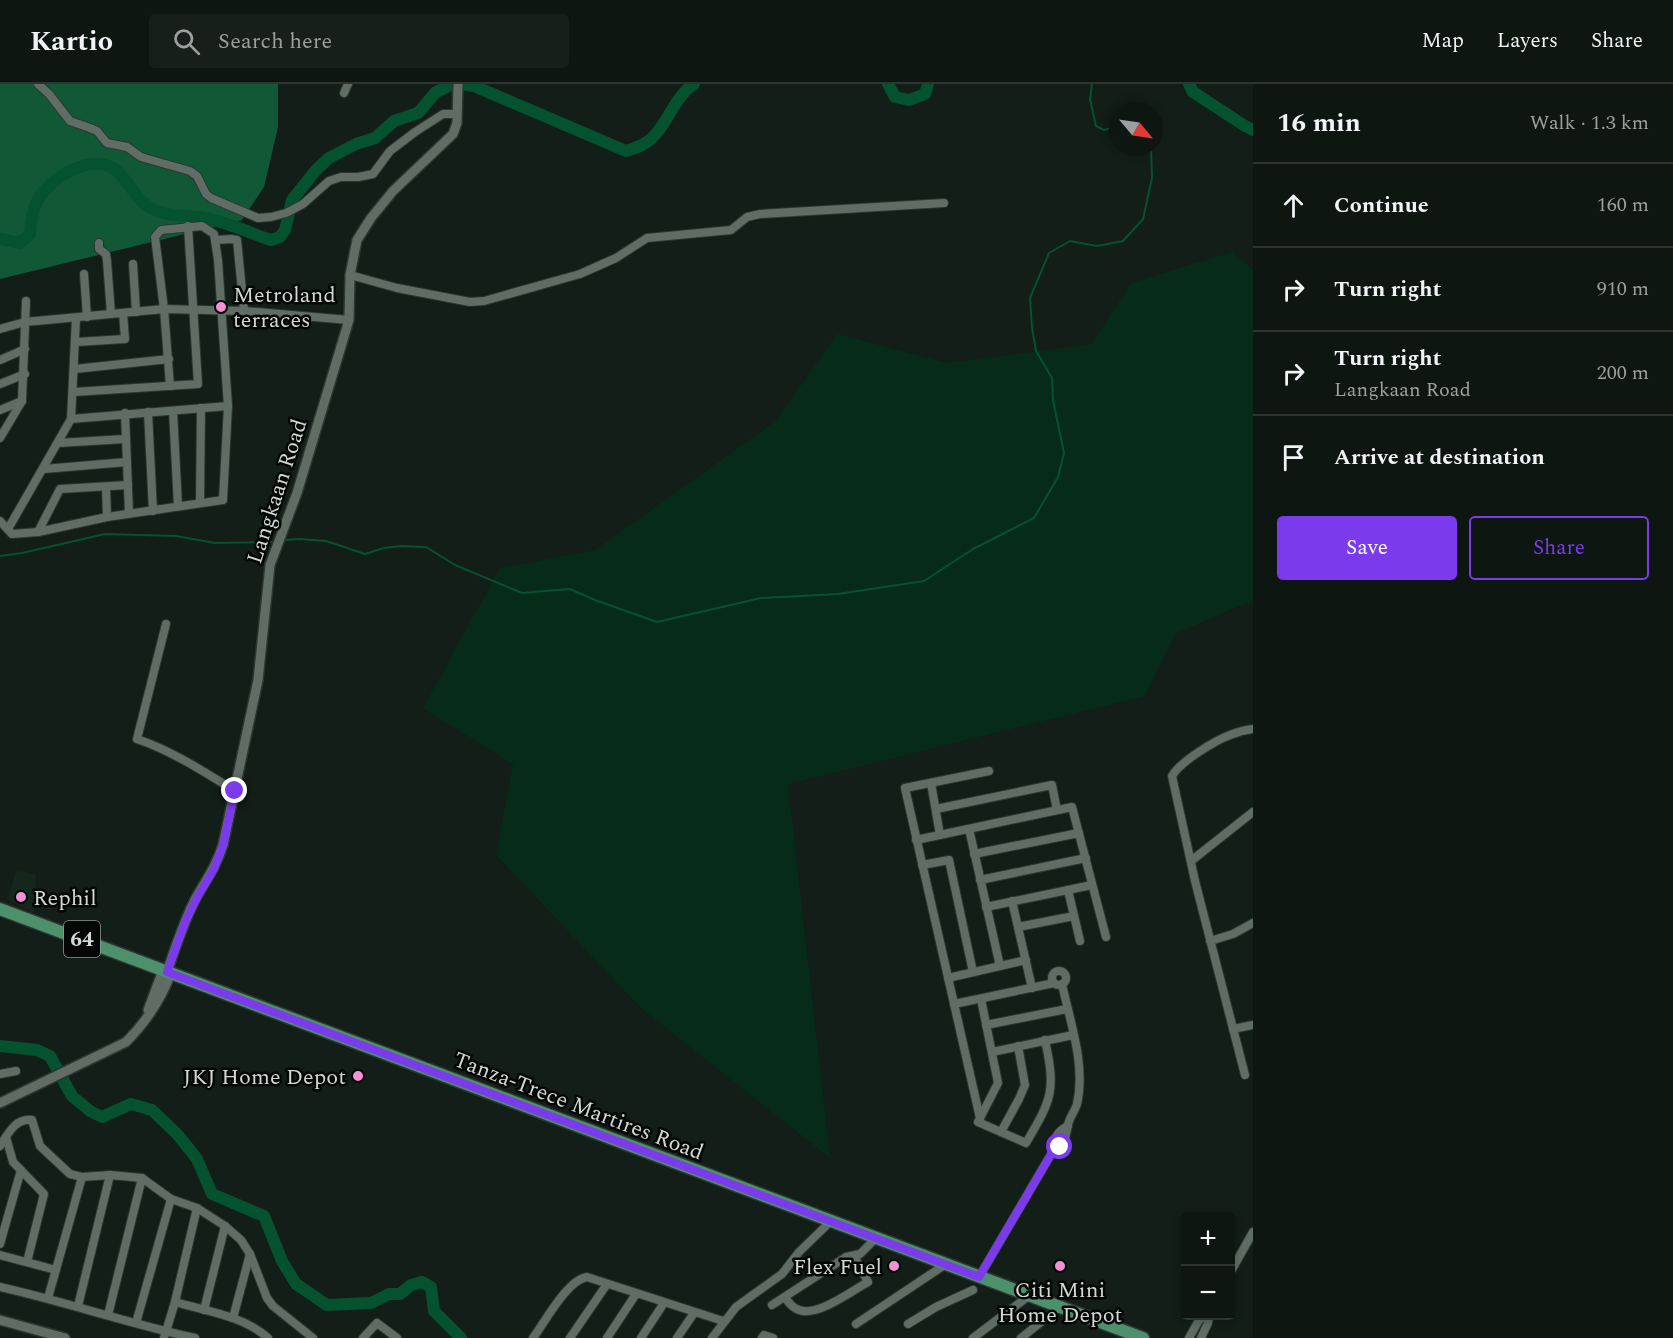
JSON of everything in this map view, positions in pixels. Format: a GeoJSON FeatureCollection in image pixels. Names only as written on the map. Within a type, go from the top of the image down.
{"type":"FeatureCollection","features":[{"type":"Feature","properties":{"kind":"main road","name":"Tanza-Trece Martires Road"},"geometry":{"type":"LineString","coordinates":[[0,909],[830,1222],[1061,1306],[1120,1334],[1143,1338]]}},
{"type":"Feature","properties":{"kind":"street"},"geometry":{"type":"LineString","coordinates":[[38,84],[70,121],[97,131],[107,143],[127,147],[141,158],[190,171],[197,176],[211,198],[258,218],[286,213],[303,204],[329,181],[341,177],[373,174],[390,151],[415,132],[443,114],[457,114]]}},
{"type":"Feature","properties":{"kind":"street"},"geometry":{"type":"LineString","coordinates":[[344,93],[348,84]]}},
{"type":"Feature","properties":{"kind":"street","name":"Langkaan Road"},"geometry":{"type":"LineString","coordinates":[[0,1103],[126,1041],[139,1029],[164,993],[162,985],[186,920],[214,869],[220,853],[258,680],[270,565],[297,493],[349,320],[350,275],[357,240],[393,191],[446,141],[457,123],[458,84]]}},
{"type":"Feature","properties":{"kind":"street"},"geometry":{"type":"LineString","coordinates":[[350,275],[397,288],[470,302],[503,296],[580,274],[616,258],[647,238],[730,231],[747,218],[760,214],[944,203]]}},
{"type":"Feature","properties":{"kind":"street"},"geometry":{"type":"LineString","coordinates":[[74,392],[198,384],[188,226]]}},
{"type":"Feature","properties":{"kind":"street"},"geometry":{"type":"LineString","coordinates":[[0,535],[10,532],[38,532],[129,513],[223,500],[228,406],[222,311],[216,240],[214,234],[202,226],[161,230],[155,237],[170,386]]}},
{"type":"Feature","properties":{"kind":"street"},"geometry":{"type":"LineString","coordinates":[[216,240],[237,240],[244,311]]}},
{"type":"Feature","properties":{"kind":"street"},"geometry":{"type":"LineString","coordinates":[[99,243],[99,249],[106,254],[111,314]]}},
{"type":"Feature","properties":{"kind":"street"},"geometry":{"type":"LineString","coordinates":[[133,264],[136,312]]}},
{"type":"Feature","properties":{"kind":"street"},"geometry":{"type":"LineString","coordinates":[[84,274],[87,317]]}},
{"type":"Feature","properties":{"kind":"street"},"geometry":{"type":"LineString","coordinates":[[0,438],[22,401],[25,374],[26,301]]}},
{"type":"Feature","properties":{"kind":"street"},"geometry":{"type":"LineString","coordinates":[[0,329],[26,322],[164,309],[244,311],[349,320]]}},
{"type":"Feature","properties":{"kind":"street"},"geometry":{"type":"LineString","coordinates":[[76,342],[125,339],[123,313]]}},
{"type":"Feature","properties":{"kind":"street"},"geometry":{"type":"LineString","coordinates":[[10,532],[71,419],[76,318]]}},
{"type":"Feature","properties":{"kind":"street"},"geometry":{"type":"LineString","coordinates":[[0,360],[25,350]]}},
{"type":"Feature","properties":{"kind":"street"},"geometry":{"type":"LineString","coordinates":[[75,369],[169,359]]}},
{"type":"Feature","properties":{"kind":"street"},"geometry":{"type":"LineString","coordinates":[[0,384],[25,374]]}},
{"type":"Feature","properties":{"kind":"street"},"geometry":{"type":"LineString","coordinates":[[0,410],[22,401]]}},
{"type":"Feature","properties":{"kind":"street"},"geometry":{"type":"LineString","coordinates":[[71,419],[228,406]]}},
{"type":"Feature","properties":{"kind":"street"},"geometry":{"type":"LineString","coordinates":[[200,503],[201,408]]}},
{"type":"Feature","properties":{"kind":"street"},"geometry":{"type":"LineString","coordinates":[[173,411],[178,506]]}},
{"type":"Feature","properties":{"kind":"street"},"geometry":{"type":"LineString","coordinates":[[148,412],[153,511]]}},
{"type":"Feature","properties":{"kind":"street"},"geometry":{"type":"LineString","coordinates":[[125,413],[129,513]]}},
{"type":"Feature","properties":{"kind":"street"},"geometry":{"type":"LineString","coordinates":[[58,443],[126,439]]}},
{"type":"Feature","properties":{"kind":"street"},"geometry":{"type":"LineString","coordinates":[[44,469],[126,462]]}},
{"type":"Feature","properties":{"kind":"street"},"geometry":{"type":"LineString","coordinates":[[38,532],[60,489],[128,485]]}},
{"type":"Feature","properties":{"kind":"street"},"geometry":{"type":"LineString","coordinates":[[106,488],[107,517]]}},
{"type":"Feature","properties":{"kind":"street"},"geometry":{"type":"LineString","coordinates":[[0,521],[10,532]]}},
{"type":"Feature","properties":{"kind":"street"},"geometry":{"type":"LineString","coordinates":[[166,624],[137,739],[194,765],[235,791]]}},
{"type":"Feature","properties":{"kind":"street"},"geometry":{"type":"LineString","coordinates":[[1245,1075],[1210,941],[1172,776],[1179,768],[1217,741],[1231,734],[1253,729]]}},
{"type":"Feature","properties":{"kind":"street"},"geometry":{"type":"LineString","coordinates":[[980,1118],[905,788],[989,771]]}},
{"type":"Feature","properties":{"kind":"street"},"geometry":{"type":"LineString","coordinates":[[931,783],[940,835]]}},
{"type":"Feature","properties":{"kind":"street"},"geometry":{"type":"LineString","coordinates":[[936,809],[1052,785],[1057,810]]}},
{"type":"Feature","properties":{"kind":"street"},"geometry":{"type":"LineString","coordinates":[[916,840],[1072,807],[1106,937]]}},
{"type":"Feature","properties":{"kind":"street"},"geometry":{"type":"LineString","coordinates":[[1191,861],[1253,812]]}},
{"type":"Feature","properties":{"kind":"street"},"geometry":{"type":"LineString","coordinates":[[969,829],[1000,966]]}},
{"type":"Feature","properties":{"kind":"street"},"geometry":{"type":"LineString","coordinates":[[975,854],[1079,833]]}},
{"type":"Feature","properties":{"kind":"street"},"geometry":{"type":"LineString","coordinates":[[980,880],[1086,858]]}},
{"type":"Feature","properties":{"kind":"street"},"geometry":{"type":"LineString","coordinates":[[922,865],[949,860],[973,972]]}},
{"type":"Feature","properties":{"kind":"street"},"geometry":{"type":"LineString","coordinates":[[986,907],[1092,885]]}},
{"type":"Feature","properties":{"kind":"street"},"geometry":{"type":"LineString","coordinates":[[1068,890],[1080,941]]}},
{"type":"Feature","properties":{"kind":"street"},"geometry":{"type":"LineString","coordinates":[[1012,901],[1032,988]]}},
{"type":"Feature","properties":{"kind":"street"},"geometry":{"type":"LineString","coordinates":[[1018,927],[1074,916]]}},
{"type":"Feature","properties":{"kind":"street"},"geometry":{"type":"LineString","coordinates":[[1210,941],[1233,934],[1253,923]]}},
{"type":"Feature","properties":{"kind":"street"},"geometry":{"type":"LineString","coordinates":[[948,978],[1026,960]]}},
{"type":"Feature","properties":{"kind":"street"},"geometry":{"type":"LineString","coordinates":[[954,1004],[1058,984],[1067,1009],[1080,1069],[1077,1104],[1068,1126],[1068,1134],[1060,1147],[1053,1151],[979,1277]]}},
{"type":"Feature","properties":{"kind":"street"},"geometry":{"type":"LineString","coordinates":[[981,999],[998,1083],[978,1122],[1026,1143],[1044,1111],[1050,1094],[1052,1078],[1045,1041]]}},
{"type":"Feature","properties":{"kind":"street"},"geometry":{"type":"LineString","coordinates":[[986,1025],[1067,1009]]}},
{"type":"Feature","properties":{"kind":"street"},"geometry":{"type":"LineString","coordinates":[[1233,1029],[1253,1025]]}},
{"type":"Feature","properties":{"kind":"street"},"geometry":{"type":"LineString","coordinates":[[992,1052],[1073,1035]]}},
{"type":"Feature","properties":{"kind":"street"},"geometry":{"type":"LineString","coordinates":[[1001,1132],[1020,1099],[1025,1085],[1018,1046]]}},
{"type":"Feature","properties":{"kind":"street"},"geometry":{"type":"LineString","coordinates":[[0,1074],[16,1071]]}},
{"type":"Feature","properties":{"kind":"street"},"geometry":{"type":"LineString","coordinates":[[0,1146],[14,1124],[28,1119],[32,1120],[40,1146],[70,1174],[82,1177],[110,1175],[142,1178],[171,1199],[197,1208],[225,1226],[241,1240],[250,1254],[267,1298],[273,1306],[312,1338]]}},
{"type":"Feature","properties":{"kind":"street"},"geometry":{"type":"LineString","coordinates":[[6,1137],[13,1162],[44,1194],[27,1262]]}},
{"type":"Feature","properties":{"kind":"street"},"geometry":{"type":"LineString","coordinates":[[0,1244],[21,1170]]}},
{"type":"Feature","properties":{"kind":"street"},"geometry":{"type":"LineString","coordinates":[[78,1306],[110,1175]]}},
{"type":"Feature","properties":{"kind":"street"},"geometry":{"type":"LineString","coordinates":[[48,1298],[82,1177]]}},
{"type":"Feature","properties":{"kind":"street"},"geometry":{"type":"LineString","coordinates":[[108,1315],[142,1178]]}},
{"type":"Feature","properties":{"kind":"street"},"geometry":{"type":"LineString","coordinates":[[136,1323],[171,1199]]}},
{"type":"Feature","properties":{"kind":"street"},"geometry":{"type":"LineString","coordinates":[[165,1335],[197,1208]]}},
{"type":"Feature","properties":{"kind":"street"},"geometry":{"type":"LineString","coordinates":[[712,1338],[723,1321],[736,1308],[782,1274],[799,1252],[830,1222]]}},
{"type":"Feature","properties":{"kind":"street"},"geometry":{"type":"LineString","coordinates":[[204,1310],[225,1226]]}},
{"type":"Feature","properties":{"kind":"street"},"geometry":{"type":"LineString","coordinates":[[1234,1266],[1253,1232]]}},
{"type":"Feature","properties":{"kind":"street"},"geometry":{"type":"LineString","coordinates":[[772,1305],[846,1257],[860,1254],[876,1238]]}},
{"type":"Feature","properties":{"kind":"street"},"geometry":{"type":"LineString","coordinates":[[233,1318],[250,1254]]}},
{"type":"Feature","properties":{"kind":"street"},"geometry":{"type":"LineString","coordinates":[[0,1256],[56,1270]]}},
{"type":"Feature","properties":{"kind":"street"},"geometry":{"type":"LineString","coordinates":[[785,1298],[794,1308],[816,1312],[868,1282],[854,1256]]}},
{"type":"Feature","properties":{"kind":"street"},"geometry":{"type":"LineString","coordinates":[[856,1324],[946,1264]]}},
{"type":"Feature","properties":{"kind":"street"},"geometry":{"type":"LineString","coordinates":[[533,1338],[564,1294],[578,1280],[587,1277],[723,1321]]}},
{"type":"Feature","properties":{"kind":"street"},"geometry":{"type":"LineString","coordinates":[[570,1338],[607,1284]]}},
{"type":"Feature","properties":{"kind":"street"},"geometry":{"type":"LineString","coordinates":[[0,1287],[78,1306],[136,1323],[165,1335],[195,1338]]}},
{"type":"Feature","properties":{"kind":"street"},"geometry":{"type":"LineString","coordinates":[[908,1324],[936,1307],[973,1290]]}},
{"type":"Feature","properties":{"kind":"street"},"geometry":{"type":"LineString","coordinates":[[607,1338],[636,1294]]}},
{"type":"Feature","properties":{"kind":"street"},"geometry":{"type":"LineString","coordinates":[[973,1338],[1030,1295]]}},
{"type":"Feature","properties":{"kind":"street"},"geometry":{"type":"LineString","coordinates":[[175,1302],[233,1318],[262,1332],[268,1338]]}},
{"type":"Feature","properties":{"kind":"street"},"geometry":{"type":"LineString","coordinates":[[641,1338],[664,1303]]}},
{"type":"Feature","properties":{"kind":"street"},"geometry":{"type":"LineString","coordinates":[[1021,1338],[1061,1306]]}},
{"type":"Feature","properties":{"kind":"street"},"geometry":{"type":"LineString","coordinates":[[676,1338],[694,1313]]}},
{"type":"Feature","properties":{"kind":"street"},"geometry":{"type":"LineString","coordinates":[[0,1320],[65,1338]]}},
{"type":"Feature","properties":{"kind":"street"},"geometry":{"type":"LineString","coordinates":[[1189,1338],[1199,1320]]}},
{"type":"Feature","properties":{"kind":"street"},"geometry":{"type":"LineString","coordinates":[[1201,1338],[1208,1320]]}},
{"type":"Feature","properties":{"kind":"street"},"geometry":{"type":"LineString","coordinates":[[363,1338],[377,1323],[397,1338]]}},
{"type":"Feature","properties":{"kind":"street"},"geometry":{"type":"LineString","coordinates":[[762,1338],[764,1335],[773,1338]]}},
{"type":"Feature","properties":{"kind":"shaded area","name":"Rephil"},"geometry":{"type":"Polygon","coordinates":[[[17,870],[36,875],[34,913],[7,899],[17,870]]]}},
{"type":"Feature","properties":{"kind":"green space"},"geometry":{"type":"Polygon","coordinates":[[[0,84],[278,84],[278,127],[264,187],[242,220],[0,279],[0,84]]]}},
{"type":"Feature","properties":{"kind":"green space"},"geometry":{"type":"Polygon","coordinates":[[[1232,252],[1253,270],[1253,600],[1175,634],[1145,696],[788,784],[830,1158],[641,1008],[496,855],[513,764],[423,708],[500,568],[595,550],[776,421],[837,334],[947,363],[1092,344],[1131,283],[1232,252]]]}},
{"type":"Feature","properties":{"kind":"waterway"},"geometry":{"type":"LineString","coordinates":[[0,239],[20,243],[30,234],[35,206],[44,191],[68,172],[99,164],[117,171],[138,197],[155,210],[167,214],[213,220],[271,240],[280,237],[285,230],[292,200],[316,170],[329,158],[356,144],[375,138],[394,121],[418,113],[436,92],[453,84]]}},
{"type":"Feature","properties":{"kind":"waterway"},"geometry":{"type":"LineString","coordinates":[[459,84],[474,86],[626,151],[652,138],[681,96],[694,84]]}},
{"type":"Feature","properties":{"kind":"waterway"},"geometry":{"type":"LineString","coordinates":[[888,84],[895,97],[909,100],[925,94],[928,84]]}},
{"type":"Feature","properties":{"kind":"waterway"},"geometry":{"type":"LineString","coordinates":[[1092,84],[1090,99],[1096,126],[1104,130],[1109,129]]}},
{"type":"Feature","properties":{"kind":"waterway"},"geometry":{"type":"LineString","coordinates":[[1189,84],[1193,92],[1253,130]]}},
{"type":"Feature","properties":{"kind":"waterway"},"geometry":{"type":"LineString","coordinates":[[284,540],[326,541],[365,554],[401,546],[426,547],[455,565],[522,593],[570,589],[657,622],[761,598],[838,594],[924,581],[973,549],[1034,518],[1058,477],[1064,453],[1053,400],[1052,378],[1036,351],[1030,298],[1049,253],[1070,241],[1097,246],[1123,241],[1143,219],[1152,178],[1151,156]]}},
{"type":"Feature","properties":{"kind":"waterway"},"geometry":{"type":"LineString","coordinates":[[0,556],[105,534],[176,536],[215,543],[272,542]]}},
{"type":"Feature","properties":{"kind":"waterway"},"geometry":{"type":"LineString","coordinates":[[0,1046],[37,1050],[50,1056],[72,1096],[90,1111],[102,1117],[131,1104],[152,1110],[178,1135],[197,1159],[212,1194],[264,1216],[282,1261],[296,1284],[327,1305],[371,1303],[389,1294],[400,1294],[411,1285],[422,1282],[431,1287],[434,1311],[461,1338]]}},
{"type":"Feature","properties":{"kind":"place","name":"Metroland terraces"},"geometry":{"type":"Point","coordinates":[221,307]}},
{"type":"Feature","properties":{"kind":"place","name":"Rephil"},"geometry":{"type":"Point","coordinates":[21,897]}},
{"type":"Feature","properties":{"kind":"place","name":"JKJ Home Depot"},"geometry":{"type":"Point","coordinates":[358,1076]}},
{"type":"Feature","properties":{"kind":"place","name":"Flex Fuel"},"geometry":{"type":"Point","coordinates":[894,1266]}},
{"type":"Feature","properties":{"kind":"place","name":"Citi Mini Home Depot"},"geometry":{"type":"Point","coordinates":[1060,1266]}},
{"type":"Feature","properties":{"kind":"route"},"geometry":{"type":"LineString","coordinates":[[235,791],[223,845],[214,869],[186,920],[167,972],[979,1277],[1053,1151],[1060,1147]]}}]}
